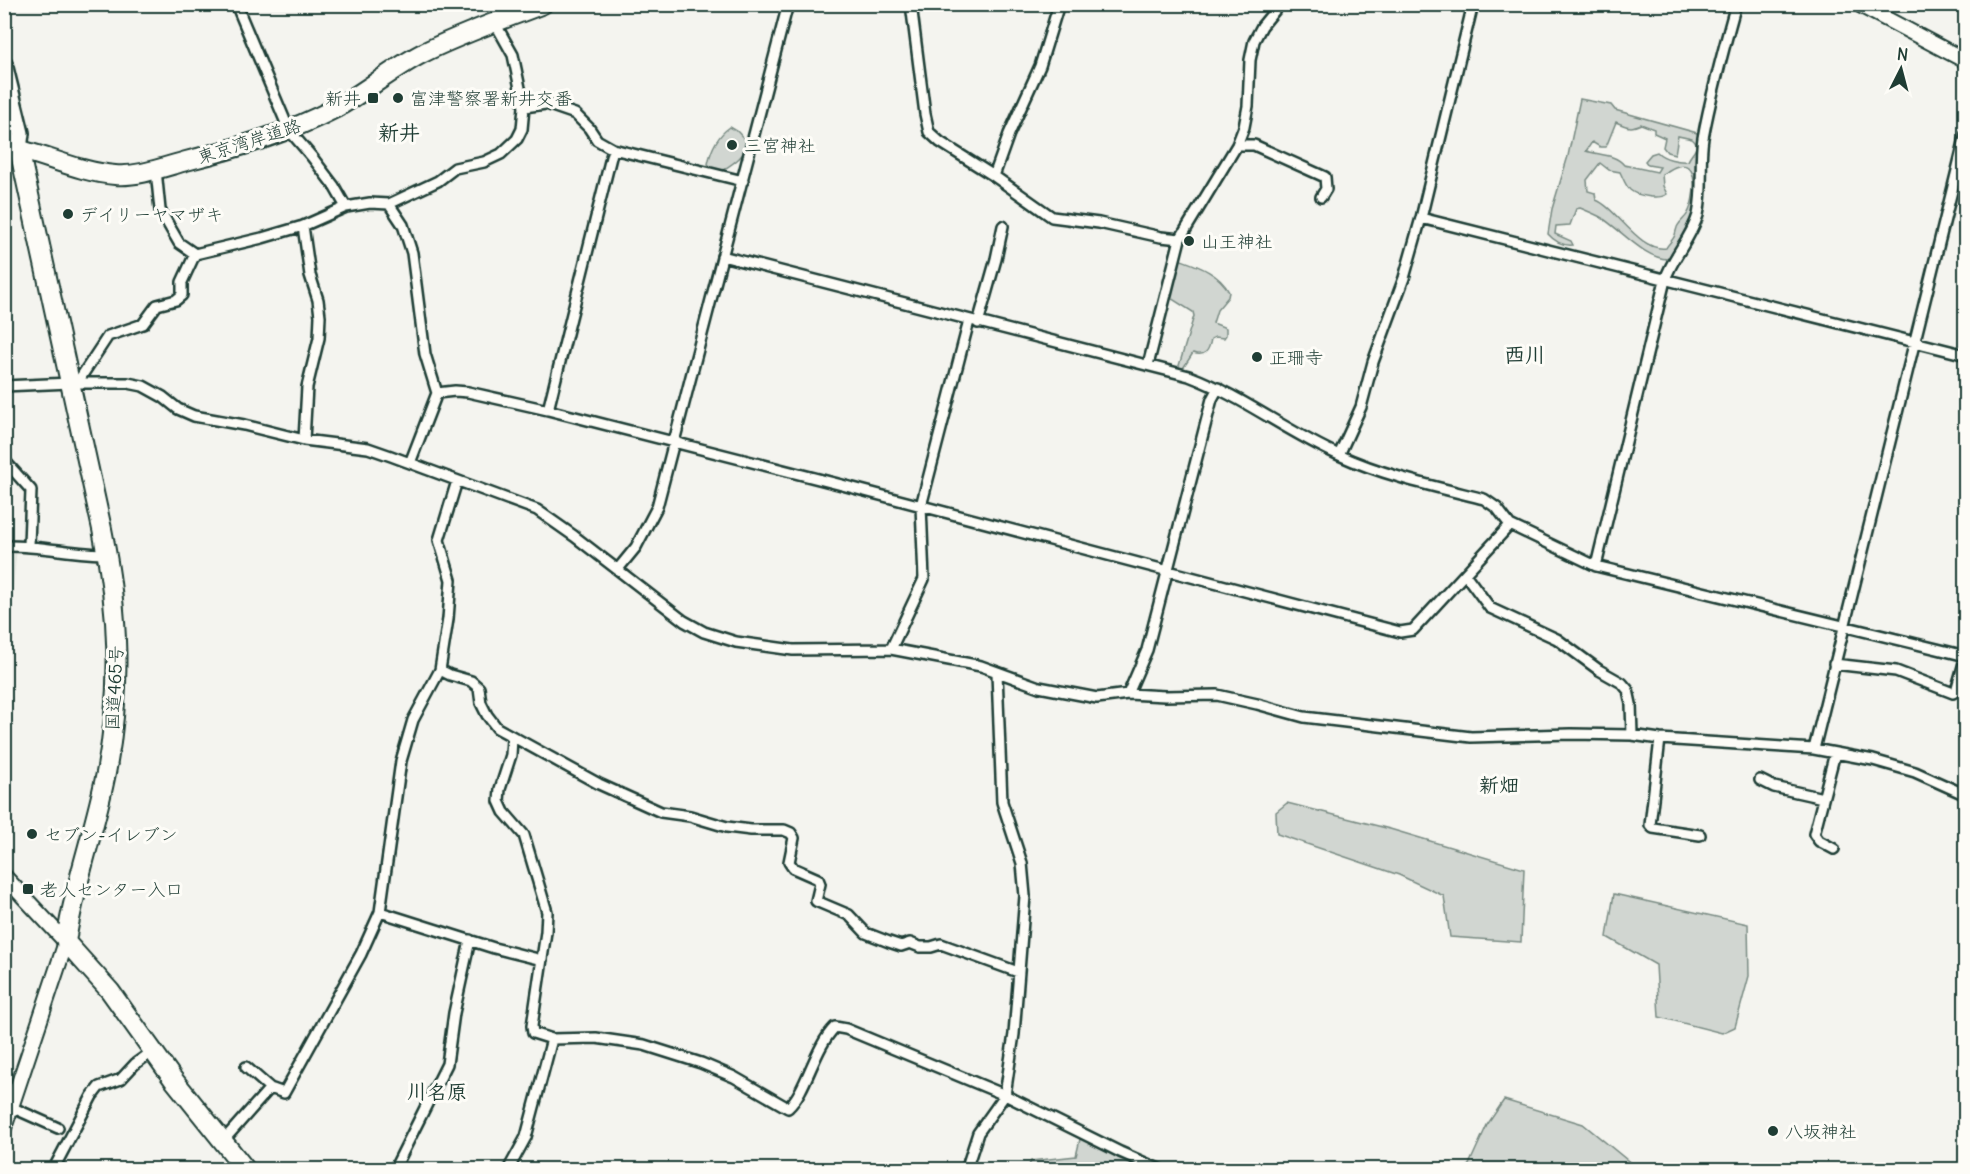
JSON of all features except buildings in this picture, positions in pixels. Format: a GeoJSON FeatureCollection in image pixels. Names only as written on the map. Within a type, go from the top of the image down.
{"type":"FeatureCollection","features":[{"type":"Feature","properties":{"kind":"highway","name":"東京湾岸道路"},"geometry":{"type":"LineString","coordinates":[[12,148],[94,172],[131,175],[241,147],[289,130],[361,93],[419,55],[495,23],[516,9],[543,4]]}},
{"type":"Feature","properties":{"kind":"highway","name":"国道465号"},"geometry":{"type":"LineString","coordinates":[[12,148],[73,383],[107,554],[116,620],[116,681],[112,735],[103,785],[76,891],[66,942]]}},
{"type":"Feature","properties":{"kind":"highway"},"geometry":{"type":"LineString","coordinates":[[66,942],[110,991],[173,1079],[246,1170]]}},
{"type":"Feature","properties":{"kind":"main road"},"geometry":{"type":"LineString","coordinates":[[1858,4],[1965,61]]}},
{"type":"Feature","properties":{"kind":"main road"},"geometry":{"type":"LineString","coordinates":[[4,64],[21,133],[12,148]]}},
{"type":"Feature","properties":{"kind":"main road"},"geometry":{"type":"LineString","coordinates":[[4,104],[10,126],[12,148]]}},
{"type":"Feature","properties":{"kind":"main road"},"geometry":{"type":"LineString","coordinates":[[4,876],[66,942],[4,1128]]}},
{"type":"Feature","properties":{"kind":"street"},"geometry":{"type":"LineString","coordinates":[[237,4],[289,130],[334,186],[346,207]]}},
{"type":"Feature","properties":{"kind":"street"},"geometry":{"type":"LineString","coordinates":[[618,569],[636,548],[657,507],[788,4]]}},
{"type":"Feature","properties":{"kind":"street"},"geometry":{"type":"LineString","coordinates":[[911,4],[925,114],[929,132],[940,142],[1052,217],[1180,239]]}},
{"type":"Feature","properties":{"kind":"street"},"geometry":{"type":"LineString","coordinates":[[994,176],[1009,134],[1040,66],[1059,4]]}},
{"type":"Feature","properties":{"kind":"street"},"geometry":{"type":"LineString","coordinates":[[1148,364],[1180,239],[1237,145],[1244,128],[1250,60],[1254,41],[1262,26],[1280,4]]}},
{"type":"Feature","properties":{"kind":"street"},"geometry":{"type":"LineString","coordinates":[[1339,455],[1361,407],[1373,362],[1404,278],[1421,218],[1473,4]]}},
{"type":"Feature","properties":{"kind":"street"},"geometry":{"type":"LineString","coordinates":[[1596,566],[1665,280],[1671,265],[1685,246],[1697,218],[1702,196],[1703,139],[1736,4]]}},
{"type":"Feature","properties":{"kind":"street"},"geometry":{"type":"LineString","coordinates":[[156,170],[160,210],[179,243],[195,254],[303,226],[346,207],[370,203],[389,204],[438,181],[455,168],[484,162],[501,154],[517,139],[522,129],[524,107],[513,55],[495,23]]}},
{"type":"Feature","properties":{"kind":"street"},"geometry":{"type":"LineString","coordinates":[[524,107],[546,104],[575,114],[589,128],[597,141],[613,149],[743,182]]}},
{"type":"Feature","properties":{"kind":"street"},"geometry":{"type":"LineString","coordinates":[[1814,749],[1965,134]]}},
{"type":"Feature","properties":{"kind":"street"},"geometry":{"type":"LineString","coordinates":[[1237,145],[1254,145],[1325,177],[1326,189],[1321,197]]}},
{"type":"Feature","properties":{"kind":"street"},"geometry":{"type":"LineString","coordinates":[[548,410],[613,149]]}},
{"type":"Feature","properties":{"kind":"street"},"geometry":{"type":"LineString","coordinates":[[389,204],[403,225],[412,253],[425,354],[437,393],[410,463]]}},
{"type":"Feature","properties":{"kind":"street"},"geometry":{"type":"LineString","coordinates":[[1421,218],[1965,355]]}},
{"type":"Feature","properties":{"kind":"street"},"geometry":{"type":"LineString","coordinates":[[303,226],[310,275],[318,300],[320,316],[319,338],[307,387],[304,441]]}},
{"type":"Feature","properties":{"kind":"street"},"geometry":{"type":"LineString","coordinates":[[891,649],[924,579],[921,507],[974,322],[996,259],[1003,226]]}},
{"type":"Feature","properties":{"kind":"street"},"geometry":{"type":"LineString","coordinates":[[73,383],[108,336],[143,324],[157,305],[176,300],[182,295],[182,282],[195,254]]}},
{"type":"Feature","properties":{"kind":"street"},"geometry":{"type":"LineString","coordinates":[[722,256],[1189,376],[1218,388],[1339,455],[1484,499],[1497,508],[1510,525],[1596,566],[1965,656],[1956,691],[1953,693],[1896,671],[1834,664]]}},
{"type":"Feature","properties":{"kind":"street"},"geometry":{"type":"LineString","coordinates":[[4,386],[128,383],[143,386],[178,409],[194,416],[244,425],[304,441],[368,448],[537,510],[684,621],[704,632],[736,642],[793,650],[891,649],[981,666],[1040,687],[1097,698],[1128,694],[1217,695],[1304,717],[1471,737],[1632,735],[1660,739],[1814,749],[1873,760],[1915,772],[1965,795]]}},
{"type":"Feature","properties":{"kind":"street"},"geometry":{"type":"LineString","coordinates":[[1128,694],[1147,650],[1212,399],[1218,388]]}},
{"type":"Feature","properties":{"kind":"street"},"geometry":{"type":"LineString","coordinates":[[437,393],[454,391],[478,394],[548,410],[1400,632],[1413,630],[1510,525]]}},
{"type":"Feature","properties":{"kind":"street"},"geometry":{"type":"LineString","coordinates":[[4,460],[31,489],[29,545]]}},
{"type":"Feature","properties":{"kind":"street"},"geometry":{"type":"LineString","coordinates":[[246,1068],[270,1088],[284,1093],[361,954],[380,912],[401,761],[413,720],[440,670],[450,609],[451,580],[439,540],[457,481]]}},
{"type":"Feature","properties":{"kind":"street"},"geometry":{"type":"LineString","coordinates":[[4,546],[29,545],[107,554]]}},
{"type":"Feature","properties":{"kind":"street"},"geometry":{"type":"LineString","coordinates":[[1465,574],[1490,608],[1557,639],[1599,670],[1622,683],[1628,690],[1631,704],[1632,735]]}},
{"type":"Feature","properties":{"kind":"street"},"geometry":{"type":"LineString","coordinates":[[440,670],[471,681],[479,688],[481,703],[487,716],[497,728],[599,784],[660,812],[690,816],[735,828],[784,830],[791,833],[794,838],[789,862],[793,868],[818,879],[820,884],[816,901],[849,915],[866,933],[901,946],[910,943],[920,947],[941,944],[1018,972]]}},
{"type":"Feature","properties":{"kind":"street"},"geometry":{"type":"LineString","coordinates":[[966,1170],[978,1133],[1005,1095],[1014,1034],[1025,896],[1022,863],[1002,802],[997,673]]}},
{"type":"Feature","properties":{"kind":"street"},"geometry":{"type":"LineString","coordinates":[[512,738],[511,754],[500,789],[499,801],[504,812],[524,835],[547,912],[533,1033],[552,1039],[596,1038],[644,1044],[734,1077],[788,1108],[801,1088],[828,1034],[835,1027],[856,1033],[1005,1095],[1161,1170]]}},
{"type":"Feature","properties":{"kind":"street"},"geometry":{"type":"LineString","coordinates":[[1660,739],[1650,825],[1653,828],[1700,835]]}},
{"type":"Feature","properties":{"kind":"street"},"geometry":{"type":"LineString","coordinates":[[1834,753],[1814,834],[1818,841],[1834,849]]}},
{"type":"Feature","properties":{"kind":"street"},"geometry":{"type":"LineString","coordinates":[[1760,780],[1774,787],[1823,798]]}},
{"type":"Feature","properties":{"kind":"street"},"geometry":{"type":"LineString","coordinates":[[380,912],[542,960]]}},
{"type":"Feature","properties":{"kind":"street"},"geometry":{"type":"LineString","coordinates":[[393,1170],[447,1064],[454,1013],[470,940]]}},
{"type":"Feature","properties":{"kind":"street"},"geometry":{"type":"LineString","coordinates":[[508,1170],[526,1137],[552,1039]]}},
{"type":"Feature","properties":{"kind":"street"},"geometry":{"type":"LineString","coordinates":[[53,1170],[92,1096],[99,1088],[121,1079],[135,1064],[153,1051]]}},
{"type":"Feature","properties":{"kind":"street"},"geometry":{"type":"LineString","coordinates":[[223,1141],[270,1088]]}},
{"type":"Feature","properties":{"kind":"street"},"geometry":{"type":"LineString","coordinates":[[11,1107],[58,1128]]}},
{"type":"Feature","properties":{"kind":"shaded area"},"geometry":{"type":"Polygon","coordinates":[[[1580,99],[1611,105],[1615,110],[1697,133],[1700,162],[1696,210],[1687,234],[1669,259],[1660,258],[1643,250],[1602,218],[1580,208],[1576,209],[1570,225],[1556,226],[1555,234],[1571,241],[1573,245],[1556,241],[1548,234],[1552,209],[1568,156],[1580,99]],[[1616,122],[1606,147],[1600,147],[1592,142],[1586,151],[1612,157],[1624,165],[1657,172],[1660,167],[1648,165],[1645,161],[1651,154],[1657,152],[1672,160],[1688,161],[1696,147],[1692,139],[1678,136],[1675,154],[1667,152],[1663,147],[1665,138],[1654,133],[1654,129],[1641,124],[1629,127],[1616,122]],[[1600,163],[1587,180],[1588,191],[1595,193],[1596,200],[1612,211],[1638,237],[1656,247],[1666,248],[1691,207],[1694,181],[1689,168],[1683,165],[1662,174],[1663,186],[1667,194],[1654,197],[1633,192],[1620,172],[1609,170],[1600,163]]]}},
{"type":"Feature","properties":{"kind":"shaded area"},"geometry":{"type":"Polygon","coordinates":[[[730,127],[747,142],[746,147],[733,163],[720,172],[715,171],[708,164],[711,153],[715,143],[730,127]]]}},
{"type":"Feature","properties":{"kind":"shaded area"},"geometry":{"type":"Polygon","coordinates":[[[1176,258],[1213,274],[1229,292],[1228,297],[1217,310],[1213,323],[1226,328],[1226,335],[1224,338],[1211,339],[1208,350],[1203,353],[1193,353],[1182,370],[1178,369],[1194,316],[1193,312],[1169,297],[1176,258]]]}},
{"type":"Feature","properties":{"kind":"shaded area"},"geometry":{"type":"Polygon","coordinates":[[[17,547],[9,629],[5,631],[4,548],[17,547]]]}},
{"type":"Feature","properties":{"kind":"shaded area"},"geometry":{"type":"Polygon","coordinates":[[[1287,803],[1390,829],[1524,869],[1521,942],[1450,937],[1444,896],[1399,875],[1277,834],[1276,812],[1287,803]]]}},
{"type":"Feature","properties":{"kind":"shaded area"},"geometry":{"type":"Polygon","coordinates":[[[1614,894],[1748,924],[1749,976],[1735,1027],[1722,1033],[1659,1017],[1656,965],[1607,937],[1614,894]]]}},
{"type":"Feature","properties":{"kind":"shaded area"},"geometry":{"type":"Polygon","coordinates":[[[1504,1100],[1583,1124],[1638,1169],[1467,1169],[1487,1125],[1504,1100]]]}},
{"type":"Feature","properties":{"kind":"shaded area"},"geometry":{"type":"Polygon","coordinates":[[[1081,1135],[1153,1170],[1027,1170],[1031,1161],[1076,1156],[1081,1135]]]}},
{"type":"Feature","properties":{"kind":"place","name":"新井"},"geometry":{"type":"Point","coordinates":[373,98]}},
{"type":"Feature","properties":{"kind":"place","name":"富津警察署新井交番"},"geometry":{"type":"Point","coordinates":[398,98]}},
{"type":"Feature","properties":{"kind":"place","name":"三宮神社"},"geometry":{"type":"Point","coordinates":[732,145]}},
{"type":"Feature","properties":{"kind":"place","name":"デイリーヤマザキ"},"geometry":{"type":"Point","coordinates":[68,214]}},
{"type":"Feature","properties":{"kind":"place","name":"山王神社"},"geometry":{"type":"Point","coordinates":[1189,241]}},
{"type":"Feature","properties":{"kind":"place","name":"正珊寺"},"geometry":{"type":"Point","coordinates":[1257,357]}},
{"type":"Feature","properties":{"kind":"place","name":"セブン-イレブン"},"geometry":{"type":"Point","coordinates":[32,834]}},
{"type":"Feature","properties":{"kind":"place","name":"老人センター入口"},"geometry":{"type":"Point","coordinates":[28,889]}},
{"type":"Feature","properties":{"kind":"place","name":"八坂神社"},"geometry":{"type":"Point","coordinates":[1773,1131]}},
{"type":"Feature","properties":{"kind":"district","name":"新井"},"geometry":{"type":"Point","coordinates":[399,132]}},
{"type":"Feature","properties":{"kind":"district","name":"西川"},"geometry":{"type":"Point","coordinates":[1525,354]}},
{"type":"Feature","properties":{"kind":"district","name":"新畑"},"geometry":{"type":"Point","coordinates":[1499,784]}},
{"type":"Feature","properties":{"kind":"district","name":"川名原"},"geometry":{"type":"Point","coordinates":[437,1091]}}]}
